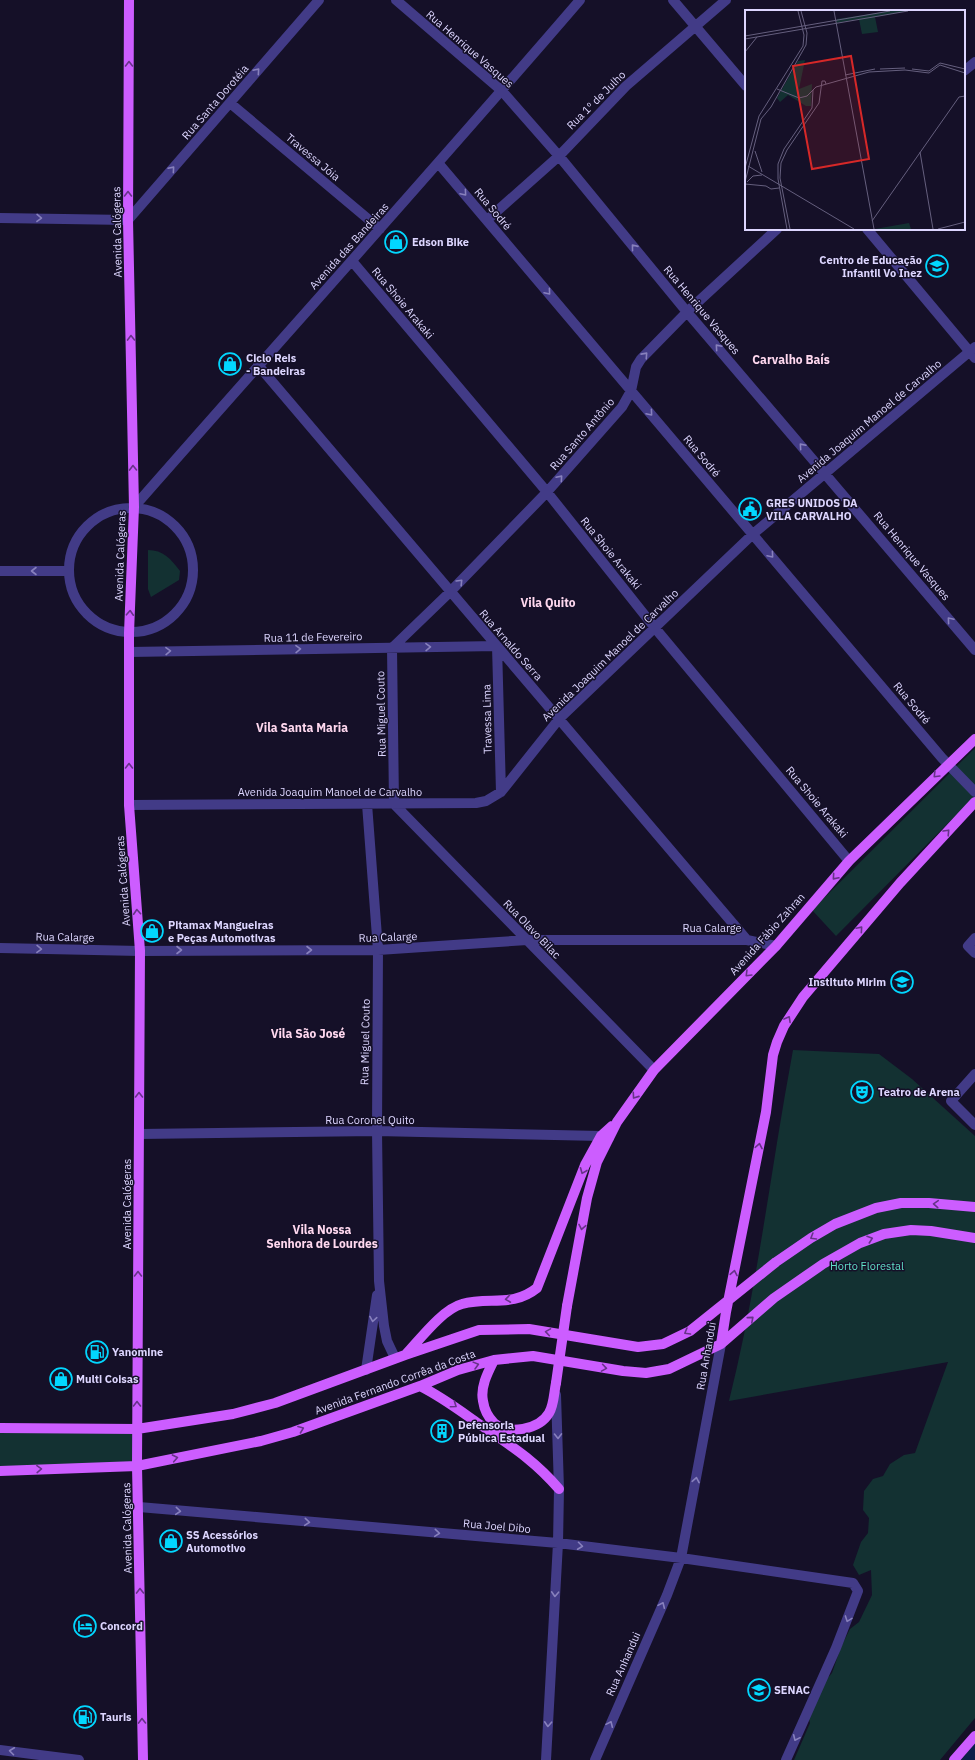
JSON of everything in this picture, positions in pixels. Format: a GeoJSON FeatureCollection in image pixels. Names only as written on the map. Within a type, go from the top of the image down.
{"type":"FeatureCollection","features":[{"type":"Feature","properties":{"kind":"main road","name":"Avenida Calógeras"},"geometry":{"type":"LineString","coordinates":[[129,0],[128,220],[134,507],[129,633],[129,805],[140,950],[137,1466],[143,1760]]}},
{"type":"Feature","properties":{"kind":"main road","name":"Avenida Fábio Zahran"},"geometry":{"type":"LineString","coordinates":[[605,1137],[654,1070],[776,946],[849,861],[975,739]]}},
{"type":"Feature","properties":{"kind":"main road","name":"Rua Anhandui"},"geometry":{"type":"LineString","coordinates":[[721,1344],[766,1112],[773,1055],[777,1042],[794,1009],[835,959],[900,883],[975,802]]}},
{"type":"Feature","properties":{"kind":"main road"},"geometry":{"type":"LineString","coordinates":[[494,1360],[485,1380],[482,1400],[486,1412],[494,1423],[505,1428],[530,1428],[541,1422],[550,1412],[556,1383],[567,1306],[587,1198],[605,1137]]}},
{"type":"Feature","properties":{"kind":"main road"},"geometry":{"type":"LineString","coordinates":[[400,1356],[448,1311],[462,1304],[526,1296],[537,1288],[585,1165],[605,1137]]}},
{"type":"Feature","properties":{"kind":"main road","name":"Avenida Fernando Corrêa da Costa"},"geometry":{"type":"LineString","coordinates":[[0,1428],[137,1429],[233,1414],[275,1404],[400,1356],[479,1330],[530,1330],[638,1347],[664,1344],[690,1331],[811,1238],[835,1224],[876,1208],[901,1203],[975,1207]]}},
{"type":"Feature","properties":{"kind":"main road","name":"Avenida Fernando Corrêa da Costa"},"geometry":{"type":"LineString","coordinates":[[0,1471],[137,1466],[261,1441],[293,1432],[420,1386],[458,1370],[494,1360],[533,1356],[646,1373],[669,1369],[721,1344],[774,1298],[823,1264],[860,1243],[884,1234],[910,1230],[931,1231],[975,1238]]}},
{"type":"Feature","properties":{"kind":"main road"},"geometry":{"type":"LineString","coordinates":[[420,1386],[441,1396],[519,1450],[542,1468],[559,1489]]}},
{"type":"Feature","properties":{"kind":"main road"},"geometry":{"type":"LineString","coordinates":[[954,1760],[975,1736]]}},
{"type":"Feature","properties":{"kind":"street","name":"Rua Santa Dorotéia"},"geometry":{"type":"LineString","coordinates":[[128,220],[320,0]]}},
{"type":"Feature","properties":{"kind":"street","name":"Rua Henrique Vasques"},"geometry":{"type":"LineString","coordinates":[[396,0],[502,91],[559,156],[688,312],[975,650]]}},
{"type":"Feature","properties":{"kind":"street","name":"Avenida das Bandeiras"},"geometry":{"type":"LineString","coordinates":[[134,507],[258,365],[439,164],[580,0]]}},
{"type":"Feature","properties":{"kind":"street"},"geometry":{"type":"LineString","coordinates":[[673,0],[745,85]]}},
{"type":"Feature","properties":{"kind":"street","name":"Rua 1º de Julho"},"geometry":{"type":"LineString","coordinates":[[487,220],[559,156],[626,86],[726,0]]}},
{"type":"Feature","properties":{"kind":"street"},"geometry":{"type":"LineString","coordinates":[[965,70],[975,62]]}},
{"type":"Feature","properties":{"kind":"street","name":"Travessa Jóia"},"geometry":{"type":"LineString","coordinates":[[230,103],[380,229]]}},
{"type":"Feature","properties":{"kind":"street","name":"Rua Sodré"},"geometry":{"type":"LineString","coordinates":[[439,164],[948,764],[975,792]]}},
{"type":"Feature","properties":{"kind":"street"},"geometry":{"type":"LineString","coordinates":[[0,218],[128,220]]}},
{"type":"Feature","properties":{"kind":"street","name":"Rua Santo Antônio"},"geometry":{"type":"LineString","coordinates":[[392,648],[449,593],[547,492],[622,407],[631,391],[636,367],[641,358],[776,230]]}},
{"type":"Feature","properties":{"kind":"street"},"geometry":{"type":"LineString","coordinates":[[867,230],[973,352]]}},
{"type":"Feature","properties":{"kind":"street","name":"Rua Shoie Arakaki"},"geometry":{"type":"LineString","coordinates":[[352,261],[547,492],[655,628],[849,861]]}},
{"type":"Feature","properties":{"kind":"street","name":"Avenida Joaquim Manoel de Carvalho"},"geometry":{"type":"LineString","coordinates":[[129,805],[394,804],[476,803],[486,801],[501,792],[559,719],[753,534],[973,352]]}},
{"type":"Feature","properties":{"kind":"street","name":"Rua Arnaldo Serra"},"geometry":{"type":"LineString","coordinates":[[258,365],[449,593],[497,646],[747,940]]}},
{"type":"Feature","properties":{"kind":"street"},"geometry":{"type":"LineString","coordinates":[[134,507],[154,511],[171,521],[184,536],[192,554],[194,573],[190,592],[181,609],[166,622],[148,631],[129,633],[110,629],[93,620],[84,611],[71,590],[68,572],[71,551],[80,533],[95,518],[114,510],[134,507]]}},
{"type":"Feature","properties":{"kind":"street"},"geometry":{"type":"LineString","coordinates":[[0,571],[68,572]]}},
{"type":"Feature","properties":{"kind":"street","name":"Rua 11 de Fevereiro"},"geometry":{"type":"LineString","coordinates":[[129,652],[497,646]]}},
{"type":"Feature","properties":{"kind":"street","name":"Travessa Lima"},"geometry":{"type":"LineString","coordinates":[[497,646],[501,792]]}},
{"type":"Feature","properties":{"kind":"street","name":"Rua Miguel Couto"},"geometry":{"type":"LineString","coordinates":[[392,648],[394,804]]}},
{"type":"Feature","properties":{"kind":"street","name":"Rua Miguel Couto"},"geometry":{"type":"LineString","coordinates":[[367,804],[378,950],[376,1130],[379,1281],[387,1341],[400,1356]]}},
{"type":"Feature","properties":{"kind":"street","name":"Rua Olavo Bilac"},"geometry":{"type":"LineString","coordinates":[[394,804],[654,1070]]}},
{"type":"Feature","properties":{"kind":"street"},"geometry":{"type":"LineString","coordinates":[[975,938],[968,946],[975,953]]}},
{"type":"Feature","properties":{"kind":"street","name":"Rua Calarge"},"geometry":{"type":"LineString","coordinates":[[0,948],[140,950],[378,950],[527,940],[747,940],[776,946]]}},
{"type":"Feature","properties":{"kind":"street"},"geometry":{"type":"LineString","coordinates":[[975,1074],[951,1102],[975,1125]]}},
{"type":"Feature","properties":{"kind":"street","name":"Rua Coronel Quito"},"geometry":{"type":"LineString","coordinates":[[139,1134],[376,1130],[605,1137]]}},
{"type":"Feature","properties":{"kind":"street","name":"Rua Miguel Couto"},"geometry":{"type":"LineString","coordinates":[[366,1370],[379,1281]]}},
{"type":"Feature","properties":{"kind":"street","name":"Rua Anhandui"},"geometry":{"type":"LineString","coordinates":[[594,1760],[667,1595],[681,1558],[721,1344]]}},
{"type":"Feature","properties":{"kind":"street"},"geometry":{"type":"LineString","coordinates":[[546,1760],[558,1543],[559,1489],[556,1383]]}},
{"type":"Feature","properties":{"kind":"street","name":"Rua Joel Dibo"},"geometry":{"type":"LineString","coordinates":[[139,1507],[558,1543],[681,1558],[853,1583],[858,1591],[846,1624],[786,1760]]}},
{"type":"Feature","properties":{"kind":"street"},"geometry":{"type":"LineString","coordinates":[[0,1750],[79,1760]]}},
{"type":"Feature","properties":{"kind":"green space"},"geometry":{"type":"Polygon","coordinates":[[[148,550],[162,553],[180,571],[179,580],[151,597],[148,589],[148,550]]]}},
{"type":"Feature","properties":{"kind":"green space"},"geometry":{"type":"Polygon","coordinates":[[[975,748],[975,796],[836,936],[812,910],[975,748]]]}},
{"type":"Feature","properties":{"kind":"green space","name":"Horto Florestal"},"geometry":{"type":"Polygon","coordinates":[[[793,1050],[879,1054],[912,1079],[975,1136],[975,1718],[940,1760],[794,1760],[810,1723],[808,1715],[820,1687],[832,1673],[841,1647],[850,1629],[859,1622],[872,1595],[871,1570],[859,1575],[853,1565],[861,1542],[868,1533],[869,1518],[863,1510],[864,1491],[873,1479],[883,1476],[890,1464],[904,1455],[915,1453],[948,1362],[729,1401],[748,1314],[793,1050]]]}},
{"type":"Feature","properties":{"kind":"green space"},"geometry":{"type":"Polygon","coordinates":[[[0,1428],[137,1429],[137,1466],[0,1471],[0,1428]]]}},
{"type":"Feature","properties":{"kind":"water"},"geometry":{"type":"Polygon","coordinates":[[[975,1743],[975,1760],[961,1760],[975,1743]]]}},
{"type":"Feature","properties":{"kind":"place","name":"Edson Bike"},"geometry":{"type":"Point","coordinates":[396,242]}},
{"type":"Feature","properties":{"kind":"place","name":"Centro de Educação Infantil Vo Inez"},"geometry":{"type":"Point","coordinates":[937,266]}},
{"type":"Feature","properties":{"kind":"place","name":"Ciclo Reis - Bandeiras"},"geometry":{"type":"Point","coordinates":[230,364]}},
{"type":"Feature","properties":{"kind":"place","name":"GRES UNIDOS DA VILA CARVALHO"},"geometry":{"type":"Point","coordinates":[750,509]}},
{"type":"Feature","properties":{"kind":"place","name":"Pitamax Mangueiras e Peças Automotivas"},"geometry":{"type":"Point","coordinates":[152,931]}},
{"type":"Feature","properties":{"kind":"place","name":"Instituto Mirim"},"geometry":{"type":"Point","coordinates":[902,982]}},
{"type":"Feature","properties":{"kind":"place","name":"Teatro de Arena"},"geometry":{"type":"Point","coordinates":[862,1092]}},
{"type":"Feature","properties":{"kind":"place","name":"Yanomine"},"geometry":{"type":"Point","coordinates":[97,1352]}},
{"type":"Feature","properties":{"kind":"place","name":"Multi Coisas"},"geometry":{"type":"Point","coordinates":[61,1379]}},
{"type":"Feature","properties":{"kind":"place","name":"Defensoria Pública Estadual"},"geometry":{"type":"Point","coordinates":[442,1431]}},
{"type":"Feature","properties":{"kind":"place","name":"SS Acessórios Automotivo"},"geometry":{"type":"Point","coordinates":[171,1541]}},
{"type":"Feature","properties":{"kind":"place","name":"Concord"},"geometry":{"type":"Point","coordinates":[85,1626]}},
{"type":"Feature","properties":{"kind":"place","name":"SENAC"},"geometry":{"type":"Point","coordinates":[759,1690]}},
{"type":"Feature","properties":{"kind":"place","name":"Tauris"},"geometry":{"type":"Point","coordinates":[85,1717]}},
{"type":"Feature","properties":{"kind":"district","name":"Carvalho Baís"},"geometry":{"type":"Point","coordinates":[791,360]}},
{"type":"Feature","properties":{"kind":"district","name":"Vila Quito"},"geometry":{"type":"Point","coordinates":[548,603]}},
{"type":"Feature","properties":{"kind":"district","name":"Vila Santa Maria"},"geometry":{"type":"Point","coordinates":[302,728]}},
{"type":"Feature","properties":{"kind":"district","name":"Vila São José"},"geometry":{"type":"Point","coordinates":[308,1034]}},
{"type":"Feature","properties":{"kind":"district","name":"Vila Nossa Senhora de Lourdes"},"geometry":{"type":"Point","coordinates":[322,1237]}}]}
